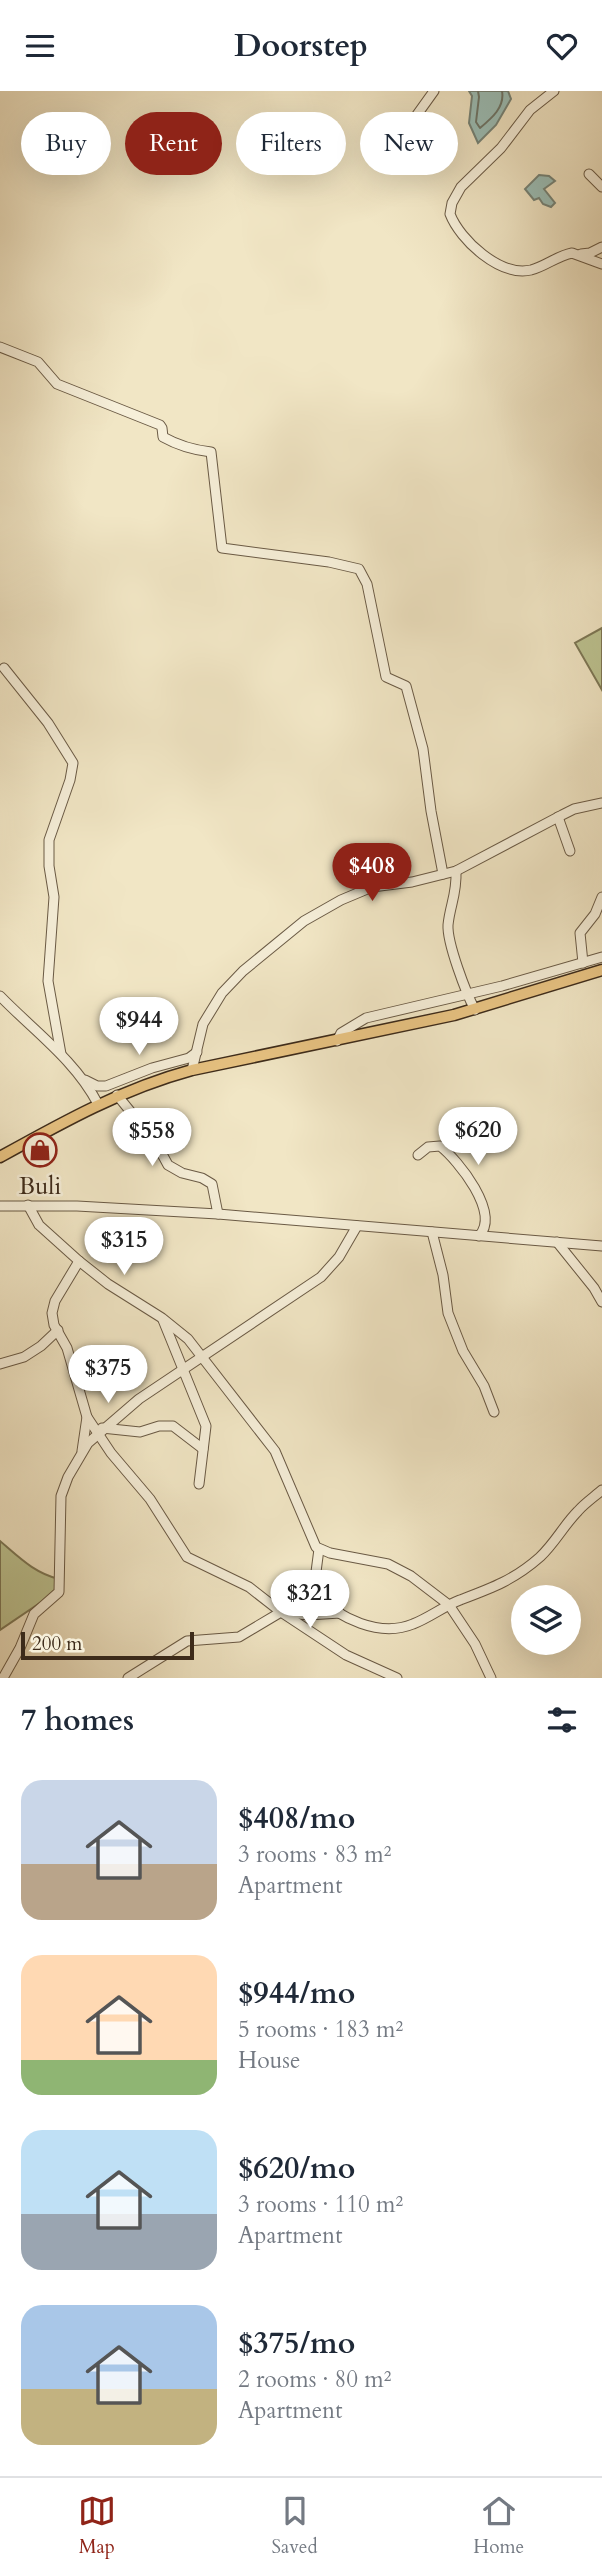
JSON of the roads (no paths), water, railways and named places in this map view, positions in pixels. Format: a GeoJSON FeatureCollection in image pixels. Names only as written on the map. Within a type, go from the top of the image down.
{"type":"FeatureCollection","features":[{"type":"Feature","properties":{"kind":"main road"},"geometry":{"type":"LineString","coordinates":[[0,1157],[98,1104],[158,1079],[475,1010],[602,970]]}},
{"type":"Feature","properties":{"kind":"street"},"geometry":{"type":"LineString","coordinates":[[419,112],[434,91]]}},
{"type":"Feature","properties":{"kind":"street"},"geometry":{"type":"LineString","coordinates":[[554,91],[530,110],[509,138],[461,187],[452,203],[450,214],[463,237],[480,253],[514,269],[531,270],[564,254],[590,253],[602,247]]}},
{"type":"Feature","properties":{"kind":"street"},"geometry":{"type":"LineString","coordinates":[[589,174],[602,187]]}},
{"type":"Feature","properties":{"kind":"street"},"geometry":{"type":"LineString","coordinates":[[579,254],[602,264]]}},
{"type":"Feature","properties":{"kind":"street"},"geometry":{"type":"LineString","coordinates":[[0,347],[38,362],[57,384],[160,425],[163,437],[172,443],[188,449],[211,452],[222,548],[329,562],[359,569],[367,584],[386,677],[406,686],[422,749],[443,874]]}},
{"type":"Feature","properties":{"kind":"street"},"geometry":{"type":"LineString","coordinates":[[4,668],[48,723],[73,763],[70,780],[49,840],[54,897],[48,981],[61,1054]]}},
{"type":"Feature","properties":{"kind":"street"},"geometry":{"type":"LineString","coordinates":[[191,1070],[203,1024],[222,993],[243,971],[304,921],[341,899],[372,887],[412,882],[456,871],[574,809],[602,803]]}},
{"type":"Feature","properties":{"kind":"street"},"geometry":{"type":"LineString","coordinates":[[558,817],[570,851]]}},
{"type":"Feature","properties":{"kind":"street"},"geometry":{"type":"LineString","coordinates":[[456,871],[457,886],[448,929],[467,993],[475,1010]]}},
{"type":"Feature","properties":{"kind":"street"},"geometry":{"type":"LineString","coordinates":[[583,963],[580,933],[595,914],[602,897]]}},
{"type":"Feature","properties":{"kind":"street"},"geometry":{"type":"LineString","coordinates":[[337,1041],[341,1033],[366,1018],[602,957]]}},
{"type":"Feature","properties":{"kind":"street"},"geometry":{"type":"LineString","coordinates":[[0,996],[85,1080],[98,1104]]}},
{"type":"Feature","properties":{"kind":"street"},"geometry":{"type":"LineString","coordinates":[[85,1080],[97,1086],[106,1086],[152,1068],[189,1058],[197,1052]]}},
{"type":"Feature","properties":{"kind":"street"},"geometry":{"type":"LineString","coordinates":[[117,1095],[156,1143],[168,1165],[182,1173],[202,1178],[212,1185],[218,1214]]}},
{"type":"Feature","properties":{"kind":"street"},"geometry":{"type":"LineString","coordinates":[[418,1155],[428,1147],[440,1146],[468,1178],[485,1213],[484,1228],[478,1235]]}},
{"type":"Feature","properties":{"kind":"street"},"geometry":{"type":"LineString","coordinates":[[27,1205],[39,1224],[79,1261],[108,1284],[183,1333],[204,1357],[275,1451],[310,1537],[319,1549],[394,1566],[449,1605],[475,1644],[491,1678]]}},
{"type":"Feature","properties":{"kind":"street"},"geometry":{"type":"LineString","coordinates":[[0,1206],[218,1214],[602,1246]]}},
{"type":"Feature","properties":{"kind":"street"},"geometry":{"type":"LineString","coordinates":[[81,1452],[139,1399],[321,1277],[339,1257],[357,1226]]}},
{"type":"Feature","properties":{"kind":"street"},"geometry":{"type":"LineString","coordinates":[[432,1231],[443,1275],[448,1313],[463,1351],[484,1386],[494,1412]]}},
{"type":"Feature","properties":{"kind":"street"},"geometry":{"type":"LineString","coordinates":[[557,1242],[602,1302]]}},
{"type":"Feature","properties":{"kind":"street"},"geometry":{"type":"LineString","coordinates":[[3,1678],[34,1615],[59,1592],[61,1496],[81,1452],[89,1420],[67,1348],[52,1319],[55,1301],[79,1261]]}},
{"type":"Feature","properties":{"kind":"street"},"geometry":{"type":"LineString","coordinates":[[162,1318],[196,1404],[204,1416],[206,1426],[199,1484]]}},
{"type":"Feature","properties":{"kind":"street"},"geometry":{"type":"LineString","coordinates":[[0,1364],[24,1357],[58,1331]]}},
{"type":"Feature","properties":{"kind":"street"},"geometry":{"type":"LineString","coordinates":[[89,1420],[102,1431],[187,1557],[249,1587],[281,1612],[346,1655],[397,1678]]}},
{"type":"Feature","properties":{"kind":"street"},"geometry":{"type":"LineString","coordinates":[[102,1431],[141,1432],[159,1426],[173,1426],[204,1450]]}},
{"type":"Feature","properties":{"kind":"street"},"geometry":{"type":"LineString","coordinates":[[319,1549],[313,1591],[318,1598],[340,1613],[370,1626],[396,1630],[449,1605],[497,1587],[515,1576],[543,1554],[578,1510],[602,1490]]}},
{"type":"Feature","properties":{"kind":"street"},"geometry":{"type":"LineString","coordinates":[[128,1678],[187,1641],[239,1637],[281,1612],[308,1615],[340,1613]]}},
{"type":"Feature","properties":{"kind":"water"},"geometry":{"type":"Polygon","coordinates":[[[469,91],[508,91],[511,99],[496,125],[478,143],[469,123],[472,96],[469,91]]]}},
{"type":"Feature","properties":{"kind":"water"},"geometry":{"type":"Polygon","coordinates":[[[539,175],[549,176],[555,181],[544,189],[555,203],[551,207],[543,204],[539,198],[534,200],[525,189],[539,175]]]}},
{"type":"Feature","properties":{"kind":"place","name":"Buli"},"geometry":{"type":"Point","coordinates":[40,1150]}}]}
